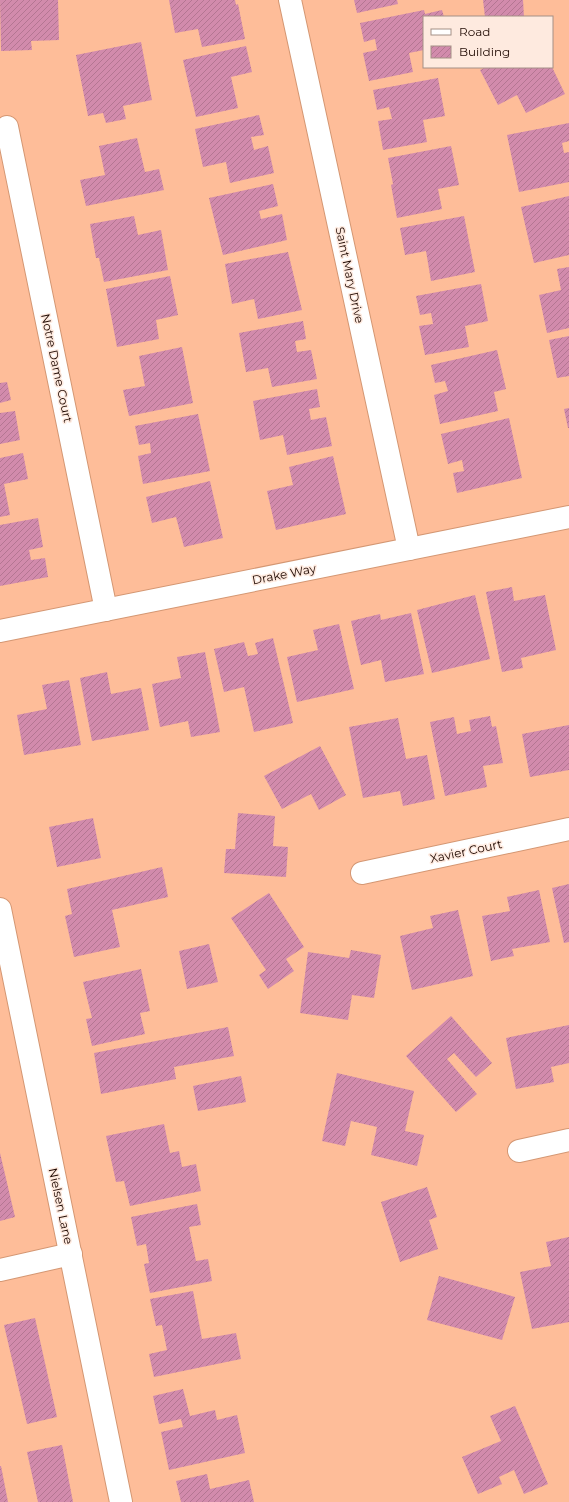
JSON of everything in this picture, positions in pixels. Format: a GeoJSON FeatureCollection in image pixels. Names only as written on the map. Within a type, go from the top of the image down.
{"type":"FeatureCollection","features":[{"type":"Feature","properties":{"kind":"street","name":"Saint Mary Drive"},"geometry":{"type":"LineString","coordinates":[[290,0],[409,549]]}},
{"type":"Feature","properties":{"kind":"street","name":"Notre Dame Court"},"geometry":{"type":"LineString","coordinates":[[8,127],[106,610]]}},
{"type":"Feature","properties":{"kind":"street","name":"Drake Way"},"geometry":{"type":"LineString","coordinates":[[0,631],[569,517]]}},
{"type":"Feature","properties":{"kind":"street","name":"Xavier Court"},"geometry":{"type":"LineString","coordinates":[[362,873],[569,828]]}},
{"type":"Feature","properties":{"kind":"street","name":"Nielsen Lane"},"geometry":{"type":"LineString","coordinates":[[0,909],[3,945],[71,1254],[121,1502]]}},
{"type":"Feature","properties":{"kind":"street"},"geometry":{"type":"LineString","coordinates":[[519,1151],[569,1140]]}},
{"type":"Feature","properties":{"kind":"street"},"geometry":{"type":"LineString","coordinates":[[0,1270],[71,1254]]}},
{"type":"Feature","properties":{"kind":"building"},"geometry":{"type":"Polygon","coordinates":[[[0,0],[58,0],[59,40],[31,41],[32,50],[1,51],[0,0]]]}},
{"type":"Feature","properties":{"kind":"building"},"geometry":{"type":"Polygon","coordinates":[[[169,0],[235,0],[236,5],[238,4],[245,39],[202,47],[198,29],[175,33],[169,0]]]}},
{"type":"Feature","properties":{"kind":"building"},"geometry":{"type":"Polygon","coordinates":[[[354,0],[397,0],[398,4],[357,13],[354,0]]]}},
{"type":"Feature","properties":{"kind":"building"},"geometry":{"type":"Polygon","coordinates":[[[483,0],[523,0],[524,16],[485,16],[483,0]]]}},
{"type":"Feature","properties":{"kind":"building"},"geometry":{"type":"Polygon","coordinates":[[[424,10],[425,14],[442,10],[444,16],[423,16],[423,50],[409,53],[413,72],[369,81],[363,53],[377,50],[375,39],[364,42],[360,23],[424,10]]]}},
{"type":"Feature","properties":{"kind":"building"},"geometry":{"type":"Polygon","coordinates":[[[141,42],[152,100],[123,106],[126,119],[106,123],[103,113],[88,116],[76,55],[141,42]]]}},
{"type":"Feature","properties":{"kind":"building"},"geometry":{"type":"Polygon","coordinates":[[[246,46],[252,72],[231,77],[238,108],[196,117],[183,60],[246,46]]]}},
{"type":"Feature","properties":{"kind":"building"},"geometry":{"type":"Polygon","coordinates":[[[484,68],[552,68],[565,94],[526,113],[517,95],[498,105],[480,70],[484,68]]]}},
{"type":"Feature","properties":{"kind":"building"},"geometry":{"type":"Polygon","coordinates":[[[438,78],[445,116],[423,120],[427,142],[383,150],[378,121],[392,119],[389,107],[377,110],[373,90],[438,78]]]}},
{"type":"Feature","properties":{"kind":"building"},"geometry":{"type":"Polygon","coordinates":[[[259,115],[264,135],[251,137],[254,150],[268,146],[274,173],[230,183],[226,162],[203,167],[195,129],[259,115]]]}},
{"type":"Feature","properties":{"kind":"building"},"geometry":{"type":"Polygon","coordinates":[[[569,123],[569,141],[562,143],[564,153],[569,152],[569,182],[519,192],[507,135],[569,123]]]}},
{"type":"Feature","properties":{"kind":"building"},"geometry":{"type":"Polygon","coordinates":[[[137,138],[145,172],[159,169],[164,190],[86,206],[80,180],[105,175],[99,146],[137,138]]]}},
{"type":"Feature","properties":{"kind":"building"},"geometry":{"type":"Polygon","coordinates":[[[451,146],[459,185],[438,189],[442,209],[397,218],[388,158],[451,146]]]}},
{"type":"Feature","properties":{"kind":"building"},"geometry":{"type":"Polygon","coordinates":[[[273,184],[278,206],[259,211],[261,219],[282,214],[287,240],[223,255],[209,198],[273,184]]]}},
{"type":"Feature","properties":{"kind":"building"},"geometry":{"type":"Polygon","coordinates":[[[569,196],[569,255],[534,263],[521,207],[569,196]]]}},
{"type":"Feature","properties":{"kind":"building"},"geometry":{"type":"Polygon","coordinates":[[[134,216],[138,235],[161,230],[168,270],[104,282],[99,258],[96,258],[90,224],[134,216]]]}},
{"type":"Feature","properties":{"kind":"building"},"geometry":{"type":"Polygon","coordinates":[[[464,216],[475,272],[431,281],[426,251],[405,255],[400,228],[464,216]]]}},
{"type":"Feature","properties":{"kind":"building"},"geometry":{"type":"Polygon","coordinates":[[[288,252],[302,310],[258,319],[254,299],[232,304],[225,264],[288,252]]]}},
{"type":"Feature","properties":{"kind":"building"},"geometry":{"type":"Polygon","coordinates":[[[569,267],[569,328],[547,333],[539,295],[561,290],[557,269],[569,267]]]}},
{"type":"Feature","properties":{"kind":"building"},"geometry":{"type":"Polygon","coordinates":[[[170,276],[178,315],[156,320],[159,339],[117,347],[106,289],[170,276]]]}},
{"type":"Feature","properties":{"kind":"building"},"geometry":{"type":"Polygon","coordinates":[[[481,284],[488,321],[465,326],[469,347],[425,355],[419,326],[433,324],[431,313],[420,315],[416,296],[481,284]]]}},
{"type":"Feature","properties":{"kind":"building"},"geometry":{"type":"Polygon","coordinates":[[[303,321],[306,339],[295,341],[297,352],[311,350],[317,379],[272,387],[268,368],[246,372],[239,333],[303,321]]]}},
{"type":"Feature","properties":{"kind":"building"},"geometry":{"type":"Polygon","coordinates":[[[569,336],[569,376],[557,378],[549,340],[569,336]]]}},
{"type":"Feature","properties":{"kind":"building"},"geometry":{"type":"Polygon","coordinates":[[[182,347],[193,403],[129,416],[123,390],[145,386],[139,356],[182,347]]]}},
{"type":"Feature","properties":{"kind":"building"},"geometry":{"type":"Polygon","coordinates":[[[497,350],[506,389],[494,392],[498,411],[440,424],[434,395],[448,391],[445,381],[435,383],[431,365],[497,350]]]}},
{"type":"Feature","properties":{"kind":"building"},"geometry":{"type":"Polygon","coordinates":[[[7,382],[11,400],[0,403],[0,383],[7,382]]]}},
{"type":"Feature","properties":{"kind":"building"},"geometry":{"type":"Polygon","coordinates":[[[317,389],[320,407],[309,409],[311,420],[326,417],[332,446],[287,455],[283,435],[260,440],[253,401],[317,389]]]}},
{"type":"Feature","properties":{"kind":"building"},"geometry":{"type":"Polygon","coordinates":[[[569,408],[569,428],[568,428],[564,409],[569,408]]]}},
{"type":"Feature","properties":{"kind":"building"},"geometry":{"type":"Polygon","coordinates":[[[15,411],[20,440],[0,444],[0,413],[15,411]]]}},
{"type":"Feature","properties":{"kind":"building"},"geometry":{"type":"Polygon","coordinates":[[[198,414],[210,471],[143,484],[138,456],[151,453],[150,443],[139,445],[135,426],[198,414]]]}},
{"type":"Feature","properties":{"kind":"building"},"geometry":{"type":"Polygon","coordinates":[[[509,418],[522,478],[457,493],[453,473],[464,471],[462,460],[448,464],[441,434],[509,418]]]}},
{"type":"Feature","properties":{"kind":"building"},"geometry":{"type":"Polygon","coordinates":[[[23,453],[28,479],[4,484],[10,515],[0,517],[0,458],[23,453]]]}},
{"type":"Feature","properties":{"kind":"building"},"geometry":{"type":"Polygon","coordinates":[[[333,456],[346,514],[276,530],[267,491],[293,485],[289,467],[333,456]]]}},
{"type":"Feature","properties":{"kind":"building"},"geometry":{"type":"Polygon","coordinates":[[[210,481],[223,538],[184,547],[176,517],[152,523],[146,497],[210,481]]]}},
{"type":"Feature","properties":{"kind":"building"},"geometry":{"type":"Polygon","coordinates":[[[38,518],[43,547],[29,550],[31,560],[45,558],[48,577],[0,586],[0,525],[38,518]]]}},
{"type":"Feature","properties":{"kind":"building"},"geometry":{"type":"Polygon","coordinates":[[[512,587],[514,601],[545,595],[556,650],[521,658],[523,668],[502,672],[486,592],[512,587]]]}},
{"type":"Feature","properties":{"kind":"building"},"geometry":{"type":"Polygon","coordinates":[[[475,595],[490,659],[432,673],[417,610],[475,595]]]}},
{"type":"Feature","properties":{"kind":"building"},"geometry":{"type":"Polygon","coordinates":[[[411,613],[424,674],[385,682],[381,660],[361,665],[351,621],[380,614],[381,620],[411,613]]]}},
{"type":"Feature","properties":{"kind":"building"},"geometry":{"type":"Polygon","coordinates":[[[339,624],[354,689],[297,702],[287,657],[318,650],[313,630],[339,624]]]}},
{"type":"Feature","properties":{"kind":"building"},"geometry":{"type":"Polygon","coordinates":[[[273,638],[293,723],[254,732],[244,687],[224,692],[214,649],[244,642],[248,656],[258,654],[255,643],[273,638]]]}},
{"type":"Feature","properties":{"kind":"building"},"geometry":{"type":"Polygon","coordinates":[[[205,652],[220,732],[191,737],[188,721],[160,727],[152,684],[181,678],[177,657],[205,652]]]}},
{"type":"Feature","properties":{"kind":"building"},"geometry":{"type":"Polygon","coordinates":[[[107,672],[111,694],[141,688],[149,730],[92,741],[80,678],[107,672]]]}},
{"type":"Feature","properties":{"kind":"building"},"geometry":{"type":"Polygon","coordinates":[[[69,680],[81,745],[24,755],[17,715],[47,709],[42,685],[69,680]]]}},
{"type":"Feature","properties":{"kind":"building"},"geometry":{"type":"Polygon","coordinates":[[[490,716],[492,727],[496,726],[503,763],[483,766],[487,787],[445,796],[430,722],[454,717],[457,734],[471,731],[469,720],[490,716]]]}},
{"type":"Feature","properties":{"kind":"building"},"geometry":{"type":"Polygon","coordinates":[[[398,718],[406,759],[427,755],[435,799],[403,806],[400,791],[363,798],[349,727],[398,718]]]}},
{"type":"Feature","properties":{"kind":"building"},"geometry":{"type":"Polygon","coordinates":[[[569,725],[569,770],[530,777],[522,734],[569,725]]]}},
{"type":"Feature","properties":{"kind":"building"},"geometry":{"type":"Polygon","coordinates":[[[320,746],[346,795],[319,810],[311,794],[282,809],[264,776],[320,746]]]}},
{"type":"Feature","properties":{"kind":"building"},"geometry":{"type":"Polygon","coordinates":[[[238,813],[275,816],[273,846],[288,847],[286,877],[224,873],[226,849],[235,849],[238,813]]]}},
{"type":"Feature","properties":{"kind":"building"},"geometry":{"type":"Polygon","coordinates":[[[93,818],[101,858],[57,867],[49,827],[93,818]]]}},
{"type":"Feature","properties":{"kind":"building"},"geometry":{"type":"Polygon","coordinates":[[[162,867],[168,897],[112,910],[120,947],[74,957],[65,916],[72,914],[67,889],[162,867]]]}},
{"type":"Feature","properties":{"kind":"building"},"geometry":{"type":"Polygon","coordinates":[[[569,884],[569,942],[564,943],[552,888],[569,884]]]}},
{"type":"Feature","properties":{"kind":"building"},"geometry":{"type":"Polygon","coordinates":[[[539,890],[550,942],[512,949],[514,956],[491,961],[482,916],[510,911],[507,897],[539,890]]]}},
{"type":"Feature","properties":{"kind":"building"},"geometry":{"type":"Polygon","coordinates":[[[269,893],[304,947],[286,959],[294,971],[268,989],[259,975],[266,970],[231,918],[269,893]]]}},
{"type":"Feature","properties":{"kind":"building"},"geometry":{"type":"Polygon","coordinates":[[[458,910],[473,976],[412,990],[400,936],[433,928],[430,916],[458,910]]]}},
{"type":"Feature","properties":{"kind":"building"},"geometry":{"type":"Polygon","coordinates":[[[209,944],[218,982],[187,989],[179,951],[209,944]]]}},
{"type":"Feature","properties":{"kind":"building"},"geometry":{"type":"Polygon","coordinates":[[[351,950],[381,955],[374,998],[352,995],[348,1020],[300,1013],[308,952],[349,958],[351,950]]]}},
{"type":"Feature","properties":{"kind":"building"},"geometry":{"type":"Polygon","coordinates":[[[141,969],[150,1011],[140,1013],[145,1034],[92,1046],[86,1019],[92,1018],[83,982],[141,969]]]}},
{"type":"Feature","properties":{"kind":"building"},"geometry":{"type":"Polygon","coordinates":[[[451,1016],[492,1063],[476,1077],[454,1053],[447,1059],[477,1094],[456,1112],[406,1056],[451,1016]]]}},
{"type":"Feature","properties":{"kind":"building"},"geometry":{"type":"Polygon","coordinates":[[[569,1025],[569,1063],[551,1067],[554,1082],[516,1089],[506,1038],[569,1025]]]}},
{"type":"Feature","properties":{"kind":"building"},"geometry":{"type":"Polygon","coordinates":[[[228,1027],[234,1056],[174,1067],[176,1079],[101,1094],[94,1053],[228,1027]]]}},
{"type":"Feature","properties":{"kind":"building"},"geometry":{"type":"Polygon","coordinates":[[[337,1073],[414,1091],[405,1131],[424,1135],[417,1166],[371,1155],[377,1127],[351,1121],[345,1146],[322,1141],[337,1073]]]}},
{"type":"Feature","properties":{"kind":"building"},"geometry":{"type":"Polygon","coordinates":[[[241,1076],[246,1102],[198,1111],[193,1086],[241,1076]]]}},
{"type":"Feature","properties":{"kind":"building"},"geometry":{"type":"Polygon","coordinates":[[[164,1124],[170,1153],[179,1151],[182,1167],[196,1164],[201,1191],[130,1206],[124,1181],[116,1182],[106,1136],[164,1124]]]}},
{"type":"Feature","properties":{"kind":"building"},"geometry":{"type":"Polygon","coordinates":[[[0,1153],[15,1217],[0,1221],[0,1153]]]}},
{"type":"Feature","properties":{"kind":"building"},"geometry":{"type":"Polygon","coordinates":[[[427,1187],[437,1217],[429,1220],[438,1249],[400,1262],[381,1202],[427,1187]]]}},
{"type":"Feature","properties":{"kind":"building"},"geometry":{"type":"Polygon","coordinates":[[[197,1204],[201,1225],[189,1227],[196,1261],[208,1259],[212,1281],[150,1293],[144,1264],[149,1263],[146,1244],[137,1246],[131,1217],[197,1204]]]}},
{"type":"Feature","properties":{"kind":"building"},"geometry":{"type":"Polygon","coordinates":[[[569,1237],[569,1322],[532,1329],[520,1272],[551,1266],[546,1242],[569,1237]]]}},
{"type":"Feature","properties":{"kind":"building"},"geometry":{"type":"Polygon","coordinates":[[[439,1276],[515,1297],[502,1340],[427,1320],[439,1276]]]}},
{"type":"Feature","properties":{"kind":"building"},"geometry":{"type":"Polygon","coordinates":[[[193,1291],[202,1339],[236,1333],[241,1359],[154,1377],[149,1354],[167,1350],[162,1325],[156,1326],[150,1299],[193,1291]]]}},
{"type":"Feature","properties":{"kind":"building"},"geometry":{"type":"Polygon","coordinates":[[[35,1318],[57,1417],[27,1424],[4,1325],[35,1318]]]}},
{"type":"Feature","properties":{"kind":"building"},"geometry":{"type":"Polygon","coordinates":[[[183,1389],[190,1416],[215,1410],[217,1420],[237,1415],[245,1453],[169,1470],[161,1432],[183,1427],[181,1419],[159,1424],[153,1396],[183,1389]]]}},
{"type":"Feature","properties":{"kind":"building"},"geometry":{"type":"Polygon","coordinates":[[[515,1406],[548,1484],[524,1494],[514,1470],[499,1477],[502,1484],[478,1494],[462,1457],[501,1441],[490,1416],[515,1406]]]}},
{"type":"Feature","properties":{"kind":"building"},"geometry":{"type":"Polygon","coordinates":[[[62,1445],[73,1502],[38,1502],[27,1452],[62,1445]]]}},
{"type":"Feature","properties":{"kind":"building"},"geometry":{"type":"Polygon","coordinates":[[[1,1466],[8,1502],[0,1502],[1,1466]]]}},
{"type":"Feature","properties":{"kind":"building"},"geometry":{"type":"Polygon","coordinates":[[[207,1474],[210,1489],[249,1480],[254,1502],[181,1502],[176,1481],[207,1474]]]}}]}
